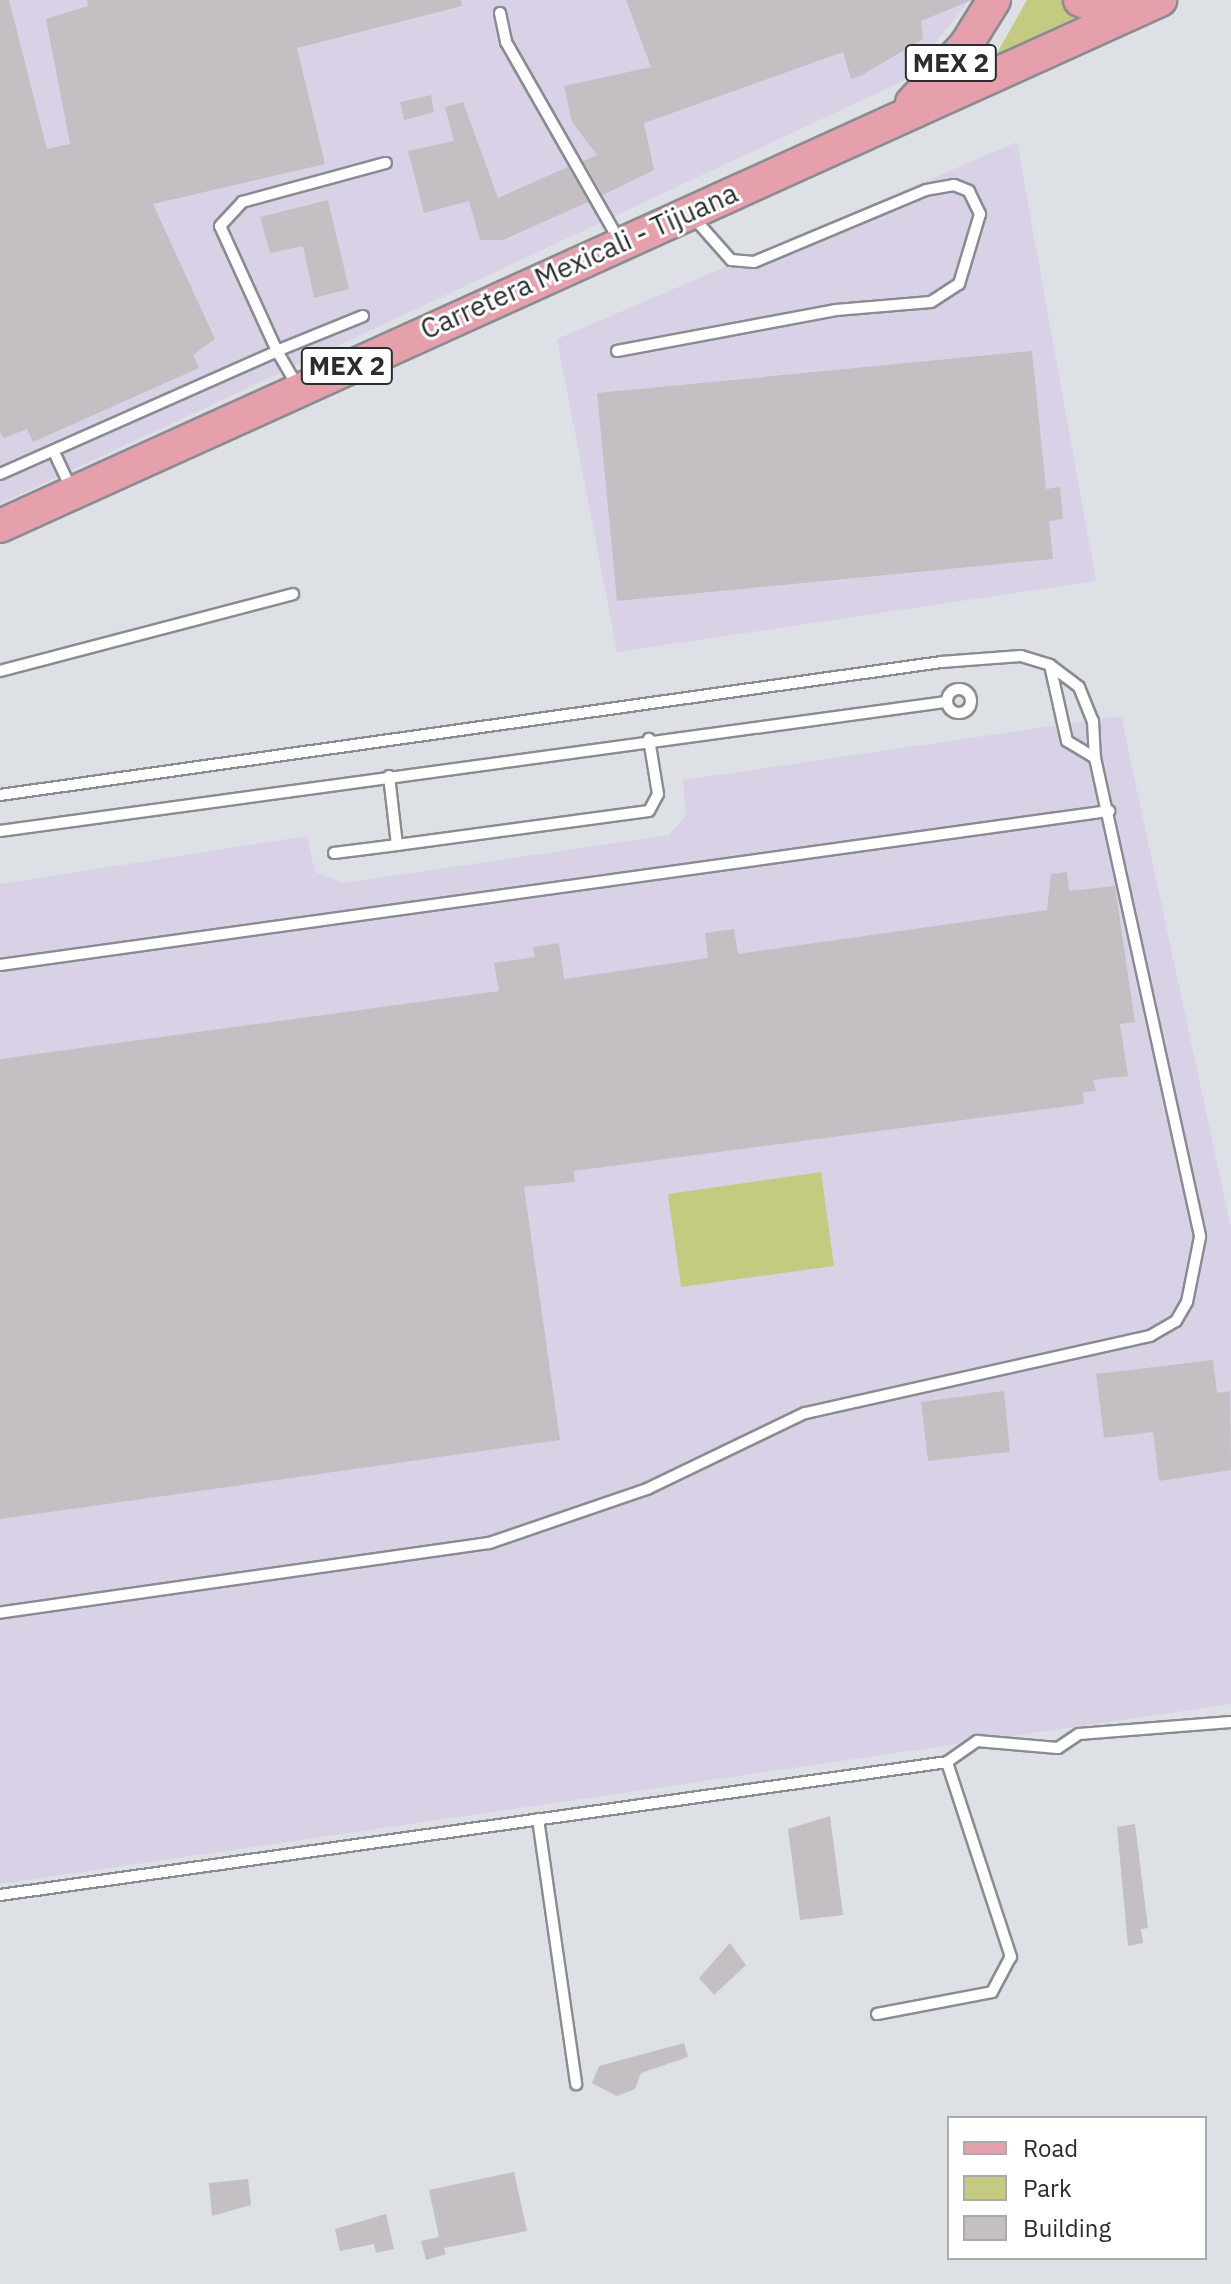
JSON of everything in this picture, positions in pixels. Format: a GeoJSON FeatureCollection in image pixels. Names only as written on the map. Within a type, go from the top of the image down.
{"type":"FeatureCollection","features":[{"type":"Feature","properties":{"kind":"main road","name":"Carretera Mexicali - Tijuana"},"geometry":{"type":"LineString","coordinates":[[896,118],[966,45],[994,0]]}},
{"type":"Feature","properties":{"kind":"main road"},"geometry":{"type":"LineString","coordinates":[[1080,0],[1122,16]]}},
{"type":"Feature","properties":{"kind":"main road","name":"Carretera Mexicali - Tijuana"},"geometry":{"type":"LineString","coordinates":[[2,529],[299,388],[1160,0]]}},
{"type":"Feature","properties":{"kind":"lane"},"geometry":{"type":"LineString","coordinates":[[500,13],[506,42],[620,242]]}},
{"type":"Feature","properties":{"kind":"lane"},"geometry":{"type":"LineString","coordinates":[[299,388],[277,351],[220,226],[227,210],[386,163]]}},
{"type":"Feature","properties":{"kind":"lane"},"geometry":{"type":"LineString","coordinates":[[617,351],[850,308],[931,302],[959,284],[980,214],[969,191],[954,185],[926,190],[754,262],[731,260],[689,212]]}},
{"type":"Feature","properties":{"kind":"lane"},"geometry":{"type":"LineString","coordinates":[[0,474],[363,316]]}},
{"type":"Feature","properties":{"kind":"lane"},"geometry":{"type":"LineString","coordinates":[[54,452],[73,493]]}},
{"type":"Feature","properties":{"kind":"lane"},"geometry":{"type":"LineString","coordinates":[[0,671],[293,594]]}},
{"type":"Feature","properties":{"kind":"lane"},"geometry":{"type":"LineString","coordinates":[[0,795],[941,662],[1021,656],[1050,665],[1079,687],[1089,705],[1095,758],[1200,1237],[1197,1274],[1176,1321],[1150,1336],[805,1413],[647,1489],[489,1543],[0,1613]]}},
{"type":"Feature","properties":{"kind":"lane"},"geometry":{"type":"LineString","coordinates":[[1050,665],[1067,741],[1095,758]]}},
{"type":"Feature","properties":{"kind":"lane"},"geometry":{"type":"LineString","coordinates":[[0,831],[649,739],[946,702]]}},
{"type":"Feature","properties":{"kind":"lane"},"geometry":{"type":"LineString","coordinates":[[334,853],[649,811],[658,794],[649,739]]}},
{"type":"Feature","properties":{"kind":"lane"},"geometry":{"type":"LineString","coordinates":[[389,776],[397,845]]}},
{"type":"Feature","properties":{"kind":"lane"},"geometry":{"type":"LineString","coordinates":[[0,965],[1109,811]]}},
{"type":"Feature","properties":{"kind":"lane"},"geometry":{"type":"LineString","coordinates":[[0,1895],[947,1762],[977,1741],[1058,1748],[1079,1734],[1231,1722]]}},
{"type":"Feature","properties":{"kind":"lane"},"geometry":{"type":"LineString","coordinates":[[877,2014],[992,1992],[1007,1972],[1011,1957],[947,1762]]}},
{"type":"Feature","properties":{"kind":"lane"},"geometry":{"type":"LineString","coordinates":[[538,1819],[576,2084]]}},
{"type":"Feature","properties":{"kind":"shaded area"},"geometry":{"type":"Polygon","coordinates":[[[0,0],[970,0],[905,80],[0,504],[0,0]]]}},
{"type":"Feature","properties":{"kind":"shaded area"},"geometry":{"type":"Polygon","coordinates":[[[1017,142],[1096,581],[617,652],[557,339],[1017,142]]]}},
{"type":"Feature","properties":{"kind":"shaded area"},"geometry":{"type":"Polygon","coordinates":[[[1121,716],[1231,1228],[1231,1704],[0,1884],[0,884],[307,836],[315,872],[344,883],[669,835],[686,815],[683,780],[1121,716]]]}},
{"type":"Feature","properties":{"kind":"green space"},"geometry":{"type":"Polygon","coordinates":[[[1027,0],[1062,0],[1083,14],[996,55],[1027,0]]]}},
{"type":"Feature","properties":{"kind":"green space"},"geometry":{"type":"Polygon","coordinates":[[[821,1172],[834,1266],[681,1287],[668,1194],[821,1172]]]}},
{"type":"Feature","properties":{"kind":"building"},"geometry":{"type":"Polygon","coordinates":[[[0,0],[9,0],[47,149],[70,144],[46,19],[88,6],[87,0],[461,0],[462,6],[297,48],[325,164],[153,204],[215,339],[193,355],[199,368],[33,442],[27,429],[4,438],[0,432],[0,0]]]}},
{"type":"Feature","properties":{"kind":"building"},"geometry":{"type":"Polygon","coordinates":[[[626,0],[972,0],[921,21],[923,39],[862,75],[851,79],[843,52],[644,123],[654,170],[603,195],[583,161],[597,155],[572,122],[564,86],[651,67],[626,0]]]}},
{"type":"Feature","properties":{"kind":"building"},"geometry":{"type":"Polygon","coordinates":[[[431,95],[434,112],[404,120],[400,102],[431,95]]]}},
{"type":"Feature","properties":{"kind":"building"},"geometry":{"type":"Polygon","coordinates":[[[463,102],[498,198],[568,167],[588,202],[503,240],[480,240],[469,201],[424,213],[408,151],[454,141],[445,107],[463,102]]]}},
{"type":"Feature","properties":{"kind":"building"},"geometry":{"type":"Polygon","coordinates":[[[328,200],[349,289],[314,298],[303,246],[270,253],[260,217],[328,200]]]}},
{"type":"Feature","properties":{"kind":"building"},"geometry":{"type":"Polygon","coordinates":[[[1032,351],[1046,489],[1060,487],[1063,519],[1049,521],[1053,559],[617,601],[597,393],[1032,351]]]}},
{"type":"Feature","properties":{"kind":"building"},"geometry":{"type":"Polygon","coordinates":[[[1067,872],[1069,891],[1115,886],[1135,1022],[1120,1024],[1128,1076],[1093,1080],[1096,1091],[1083,1092],[1084,1104],[574,1171],[575,1182],[524,1187],[560,1440],[0,1519],[0,1059],[499,991],[494,963],[535,957],[533,947],[559,943],[564,979],[708,958],[705,933],[734,929],[738,954],[1047,910],[1051,874],[1067,872]]]}},
{"type":"Feature","properties":{"kind":"building"},"geometry":{"type":"Polygon","coordinates":[[[1213,1360],[1217,1393],[1230,1391],[1231,1470],[1159,1481],[1153,1432],[1104,1438],[1096,1374],[1213,1360]]]}},
{"type":"Feature","properties":{"kind":"building"},"geometry":{"type":"Polygon","coordinates":[[[1004,1391],[1010,1452],[928,1461],[921,1402],[1004,1391]]]}},
{"type":"Feature","properties":{"kind":"building"},"geometry":{"type":"Polygon","coordinates":[[[830,1816],[843,1915],[800,1920],[788,1829],[830,1816]]]}},
{"type":"Feature","properties":{"kind":"building"},"geometry":{"type":"Polygon","coordinates":[[[1135,1824],[1148,1928],[1141,1929],[1143,1943],[1128,1946],[1117,1827],[1135,1824]]]}},
{"type":"Feature","properties":{"kind":"building"},"geometry":{"type":"Polygon","coordinates":[[[730,1943],[746,1965],[714,1995],[699,1978],[730,1943]]]}},
{"type":"Feature","properties":{"kind":"building"},"geometry":{"type":"Polygon","coordinates":[[[684,2043],[688,2057],[641,2073],[635,2089],[617,2096],[592,2083],[599,2066],[684,2043]]]}},
{"type":"Feature","properties":{"kind":"building"},"geometry":{"type":"Polygon","coordinates":[[[514,2172],[527,2231],[444,2248],[446,2254],[426,2260],[421,2241],[439,2237],[429,2190],[514,2172]]]}},
{"type":"Feature","properties":{"kind":"building"},"geometry":{"type":"Polygon","coordinates":[[[248,2179],[251,2205],[212,2216],[209,2183],[248,2179]]]}},
{"type":"Feature","properties":{"kind":"building"},"geometry":{"type":"Polygon","coordinates":[[[386,2214],[394,2249],[376,2253],[374,2244],[340,2251],[335,2229],[386,2214]]]}}]}
